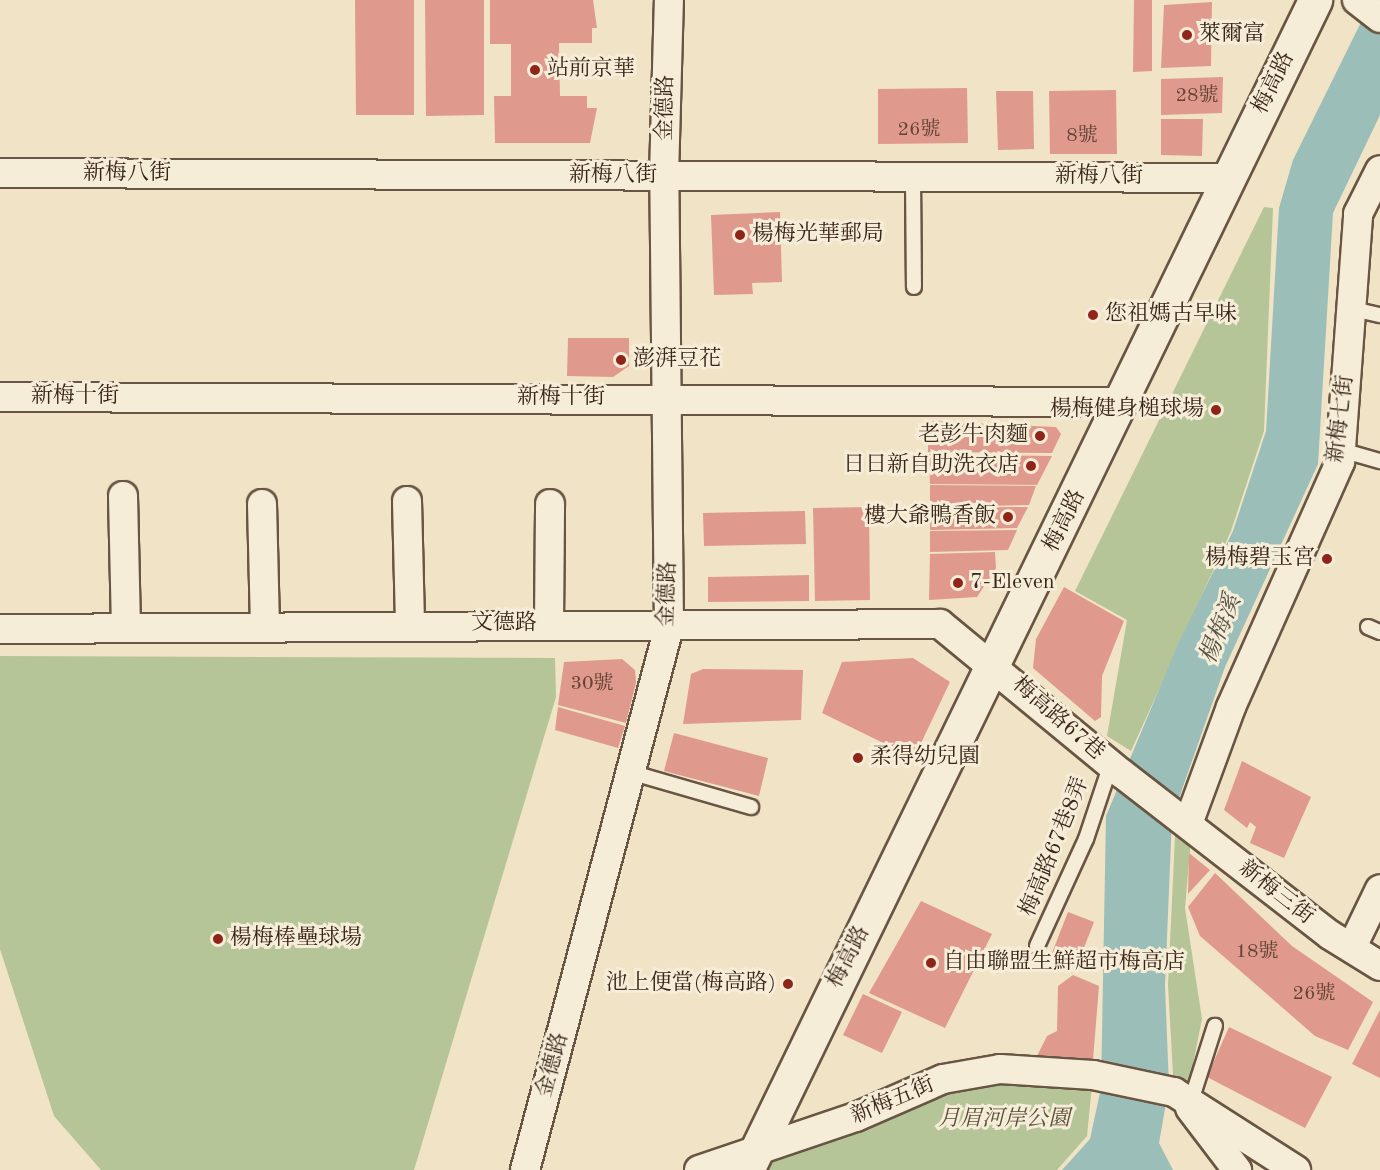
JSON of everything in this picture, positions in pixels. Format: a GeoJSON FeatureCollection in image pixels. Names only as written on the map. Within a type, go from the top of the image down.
{"type":"FeatureCollection","features":[{"type":"Feature","properties":{"kind":"street","name":"金德路"},"geometry":{"type":"LineString","coordinates":[[525,1170],[633,773],[669,627],[669,398],[664,176],[669,0]]}},
{"type":"Feature","properties":{"kind":"street","name":"梅高路"},"geometry":{"type":"LineString","coordinates":[[749,1163],[1123,402],[1227,178],[1315,0]]}},
{"type":"Feature","properties":{"kind":"street","name":"新梅七街"},"geometry":{"type":"LineString","coordinates":[[1182,820],[1341,450],[1353,309],[1358,214],[1380,170]]}},
{"type":"Feature","properties":{"kind":"street","name":"新梅八街"},"geometry":{"type":"LineString","coordinates":[[0,173],[1227,178]]}},
{"type":"Feature","properties":{"kind":"street","name":"新梅十街"},"geometry":{"type":"LineString","coordinates":[[0,397],[669,398],[1123,402]]}},
{"type":"Feature","properties":{"kind":"street"},"geometry":{"type":"LineString","coordinates":[[123,496],[126,625]]}},
{"type":"Feature","properties":{"kind":"street"},"geometry":{"type":"LineString","coordinates":[[407,501],[410,624]]}},
{"type":"Feature","properties":{"kind":"street"},"geometry":{"type":"LineString","coordinates":[[262,504],[265,624]]}},
{"type":"Feature","properties":{"kind":"street"},"geometry":{"type":"LineString","coordinates":[[549,624],[550,504]]}},
{"type":"Feature","properties":{"kind":"street","name":"文德路"},"geometry":{"type":"LineString","coordinates":[[0,629],[265,624],[549,624],[669,627],[940,624],[995,665]]}},
{"type":"Feature","properties":{"kind":"street","name":"梅高路67巷"},"geometry":{"type":"LineString","coordinates":[[995,665],[1116,769],[1182,820]]}},
{"type":"Feature","properties":{"kind":"street","name":"新梅三街"},"geometry":{"type":"LineString","coordinates":[[1182,820],[1380,966]]}},
{"type":"Feature","properties":{"kind":"street"},"geometry":{"type":"LineString","coordinates":[[1352,947],[1380,889]]}},
{"type":"Feature","properties":{"kind":"street","name":"新梅五街"},"geometry":{"type":"LineString","coordinates":[[699,1170],[749,1163],[943,1079],[1000,1069],[1093,1075],[1181,1096]]}},
{"type":"Feature","properties":{"kind":"street"},"geometry":{"type":"LineString","coordinates":[[1181,1096],[1270,1161],[1296,1170]]}},
{"type":"Feature","properties":{"kind":"street"},"geometry":{"type":"LineString","coordinates":[[1181,1096],[1237,1170]]}},
{"type":"Feature","properties":{"kind":"lane"},"geometry":{"type":"LineString","coordinates":[[913,177],[914,287]]}},
{"type":"Feature","properties":{"kind":"lane"},"geometry":{"type":"LineString","coordinates":[[1353,309],[1380,315]]}},
{"type":"Feature","properties":{"kind":"lane"},"geometry":{"type":"LineString","coordinates":[[1341,450],[1380,461]]}},
{"type":"Feature","properties":{"kind":"lane","name":"梅高路67巷8弄"},"geometry":{"type":"LineString","coordinates":[[1037,946],[1116,769]]}},
{"type":"Feature","properties":{"kind":"lane"},"geometry":{"type":"LineString","coordinates":[[633,773],[751,807]]}},
{"type":"Feature","properties":{"kind":"lane"},"geometry":{"type":"LineString","coordinates":[[1181,1096],[1215,1026]]}},
{"type":"Feature","properties":{"kind":"green space"},"geometry":{"type":"Polygon","coordinates":[[[1264,207],[1273,208],[1264,431],[1231,531],[1131,751],[1107,736],[1127,620],[1075,591],[1264,207]]]}},
{"type":"Feature","properties":{"kind":"green space"},"geometry":{"type":"Polygon","coordinates":[[[0,656],[555,658],[556,697],[414,1170],[101,1170],[54,1116],[0,949],[0,656]]]}},
{"type":"Feature","properties":{"kind":"green space"},"geometry":{"type":"Polygon","coordinates":[[[1176,815],[1192,827],[1185,908],[1202,1019],[1186,1099],[1174,1092],[1168,985],[1176,815]]]}},
{"type":"Feature","properties":{"kind":"green space","name":"月眉河岸公園"},"geometry":{"type":"Polygon","coordinates":[[[1093,1075],[1087,1136],[1057,1170],[747,1170],[943,1079],[1093,1075]]]}},
{"type":"Feature","properties":{"kind":"water","name":"楊梅溪"},"geometry":{"type":"Polygon","coordinates":[[[1372,0],[1380,0],[1380,115],[1333,213],[1318,464],[1225,667],[1172,818],[1165,986],[1169,1086],[1159,1143],[1173,1170],[1062,1170],[1090,1139],[1101,1088],[1106,816],[1178,644],[1233,531],[1266,431],[1279,208],[1293,160],[1372,0]]]}},
{"type":"Feature","properties":{"kind":"building"},"geometry":{"type":"Polygon","coordinates":[[[355,0],[414,0],[414,115],[356,115],[355,0]]]}},
{"type":"Feature","properties":{"kind":"building"},"geometry":{"type":"Polygon","coordinates":[[[425,0],[484,0],[484,115],[426,116],[425,0]]]}},
{"type":"Feature","properties":{"kind":"building","name":"站前京華"},"geometry":{"type":"Polygon","coordinates":[[[490,0],[593,0],[597,28],[592,28],[592,43],[559,43],[560,96],[587,96],[587,108],[597,108],[590,143],[495,143],[494,96],[511,96],[511,44],[490,44],[490,0]]]}},
{"type":"Feature","properties":{"kind":"building"},"geometry":{"type":"Polygon","coordinates":[[[1134,0],[1152,0],[1152,71],[1133,72],[1134,0]]]}},
{"type":"Feature","properties":{"kind":"building","name":"萊爾富"},"geometry":{"type":"Polygon","coordinates":[[[1212,2],[1211,66],[1161,68],[1164,5],[1212,2]]]}},
{"type":"Feature","properties":{"kind":"building"},"geometry":{"type":"Polygon","coordinates":[[[1223,77],[1222,113],[1161,115],[1161,79],[1223,77]]]}},
{"type":"Feature","properties":{"kind":"building"},"geometry":{"type":"Polygon","coordinates":[[[967,88],[968,143],[878,144],[878,89],[967,88]]]}},
{"type":"Feature","properties":{"kind":"building"},"geometry":{"type":"Polygon","coordinates":[[[1116,90],[1117,154],[1050,154],[1049,91],[1116,90]]]}},
{"type":"Feature","properties":{"kind":"building"},"geometry":{"type":"Polygon","coordinates":[[[996,91],[1033,91],[1034,149],[998,150],[996,91]]]}},
{"type":"Feature","properties":{"kind":"building"},"geometry":{"type":"Polygon","coordinates":[[[1161,119],[1203,119],[1202,156],[1161,155],[1161,119]]]}},
{"type":"Feature","properties":{"kind":"building"},"geometry":{"type":"Polygon","coordinates":[[[780,212],[782,282],[752,283],[753,294],[714,295],[711,215],[780,212]]]}},
{"type":"Feature","properties":{"kind":"building"},"geometry":{"type":"Polygon","coordinates":[[[568,338],[629,338],[629,366],[613,377],[567,376],[568,338]]]}},
{"type":"Feature","properties":{"kind":"building"},"geometry":{"type":"Polygon","coordinates":[[[928,421],[1056,427],[1061,434],[1052,453],[928,452],[928,421]]]}},
{"type":"Feature","properties":{"kind":"building"},"geometry":{"type":"Polygon","coordinates":[[[929,454],[1052,456],[1037,485],[930,484],[929,454]]]}},
{"type":"Feature","properties":{"kind":"building"},"geometry":{"type":"Polygon","coordinates":[[[930,485],[1036,486],[1029,505],[930,507],[930,485]]]}},
{"type":"Feature","properties":{"kind":"building"},"geometry":{"type":"Polygon","coordinates":[[[869,507],[870,600],[815,601],[813,508],[869,507]]]}},
{"type":"Feature","properties":{"kind":"building"},"geometry":{"type":"Polygon","coordinates":[[[1028,507],[1017,528],[930,530],[930,508],[1028,507]]]}},
{"type":"Feature","properties":{"kind":"building"},"geometry":{"type":"Polygon","coordinates":[[[805,511],[806,544],[704,546],[703,513],[805,511]]]}},
{"type":"Feature","properties":{"kind":"building"},"geometry":{"type":"Polygon","coordinates":[[[1017,530],[1008,550],[930,552],[930,531],[1017,530]]]}},
{"type":"Feature","properties":{"kind":"building","name":"7-Eleven"},"geometry":{"type":"Polygon","coordinates":[[[995,552],[996,568],[977,597],[929,600],[930,554],[995,552]]]}},
{"type":"Feature","properties":{"kind":"building"},"geometry":{"type":"Polygon","coordinates":[[[809,575],[809,601],[708,602],[708,577],[809,575]]]}},
{"type":"Feature","properties":{"kind":"building"},"geometry":{"type":"Polygon","coordinates":[[[1064,587],[1124,621],[1102,676],[1101,717],[1095,721],[1033,668],[1036,639],[1064,587]]]}},
{"type":"Feature","properties":{"kind":"building"},"geometry":{"type":"Polygon","coordinates":[[[913,658],[950,682],[914,758],[822,713],[842,662],[913,658]]]}},
{"type":"Feature","properties":{"kind":"building"},"geometry":{"type":"Polygon","coordinates":[[[622,659],[635,670],[636,683],[626,723],[558,705],[564,662],[622,659]]]}},
{"type":"Feature","properties":{"kind":"building"},"geometry":{"type":"Polygon","coordinates":[[[703,669],[803,670],[801,720],[683,724],[691,674],[703,669]]]}},
{"type":"Feature","properties":{"kind":"building"},"geometry":{"type":"Polygon","coordinates":[[[558,707],[625,726],[618,748],[555,730],[558,707]]]}},
{"type":"Feature","properties":{"kind":"building"},"geometry":{"type":"Polygon","coordinates":[[[674,733],[768,758],[759,796],[664,771],[674,733]]]}},
{"type":"Feature","properties":{"kind":"building"},"geometry":{"type":"Polygon","coordinates":[[[1242,761],[1311,797],[1284,858],[1250,843],[1256,827],[1250,822],[1247,828],[1224,810],[1242,761]]]}},
{"type":"Feature","properties":{"kind":"building"},"geometry":{"type":"Polygon","coordinates":[[[1189,853],[1210,870],[1188,894],[1189,853]]]}},
{"type":"Feature","properties":{"kind":"building"},"geometry":{"type":"Polygon","coordinates":[[[1215,873],[1292,946],[1373,1002],[1348,1050],[1315,1036],[1200,936],[1188,907],[1215,873]]]}},
{"type":"Feature","properties":{"kind":"building","name":"自由聯盟生鮮超市梅高店"},"geometry":{"type":"Polygon","coordinates":[[[921,901],[992,934],[945,1028],[869,993],[921,901]]]}},
{"type":"Feature","properties":{"kind":"building"},"geometry":{"type":"Polygon","coordinates":[[[1068,912],[1094,922],[1076,968],[1050,958],[1068,912]]]}},
{"type":"Feature","properties":{"kind":"building"},"geometry":{"type":"Polygon","coordinates":[[[1073,975],[1099,986],[1093,1060],[1037,1056],[1047,1036],[1057,1031],[1058,986],[1073,975]]]}},
{"type":"Feature","properties":{"kind":"building"},"geometry":{"type":"Polygon","coordinates":[[[863,994],[902,1012],[882,1053],[843,1035],[863,994]]]}},
{"type":"Feature","properties":{"kind":"building"},"geometry":{"type":"Polygon","coordinates":[[[1380,1010],[1380,1078],[1352,1064],[1380,1010]]]}},
{"type":"Feature","properties":{"kind":"building"},"geometry":{"type":"Polygon","coordinates":[[[1229,1027],[1332,1077],[1305,1128],[1207,1077],[1229,1027]]]}},
{"type":"Feature","properties":{"kind":"place","name":"萊爾富"},"geometry":{"type":"Point","coordinates":[1187,35]}},
{"type":"Feature","properties":{"kind":"place","name":"站前京華"},"geometry":{"type":"Point","coordinates":[535,70]}},
{"type":"Feature","properties":{"kind":"place","name":"楊梅光華郵局"},"geometry":{"type":"Point","coordinates":[740,235]}},
{"type":"Feature","properties":{"kind":"place","name":"您祖媽古早味"},"geometry":{"type":"Point","coordinates":[1093,315]}},
{"type":"Feature","properties":{"kind":"place","name":"澎湃豆花"},"geometry":{"type":"Point","coordinates":[621,360]}},
{"type":"Feature","properties":{"kind":"place","name":"楊梅健身槌球場"},"geometry":{"type":"Point","coordinates":[1216,410]}},
{"type":"Feature","properties":{"kind":"place","name":"老彭牛肉麵"},"geometry":{"type":"Point","coordinates":[1040,436]}},
{"type":"Feature","properties":{"kind":"place","name":"日日新自助洗衣店"},"geometry":{"type":"Point","coordinates":[1031,466]}},
{"type":"Feature","properties":{"kind":"place","name":"樓大爺鴨香飯"},"geometry":{"type":"Point","coordinates":[1008,517]}},
{"type":"Feature","properties":{"kind":"place","name":"楊梅碧玉宮"},"geometry":{"type":"Point","coordinates":[1327,559]}},
{"type":"Feature","properties":{"kind":"place","name":"7-Eleven"},"geometry":{"type":"Point","coordinates":[958,583]}},
{"type":"Feature","properties":{"kind":"place","name":"柔得幼兒園"},"geometry":{"type":"Point","coordinates":[858,758]}},
{"type":"Feature","properties":{"kind":"place","name":"楊梅棒壘球場"},"geometry":{"type":"Point","coordinates":[218,939]}},
{"type":"Feature","properties":{"kind":"place","name":"自由聯盟生鮮超市梅高店"},"geometry":{"type":"Point","coordinates":[931,963]}},
{"type":"Feature","properties":{"kind":"place","name":"池上便當(梅高路)"},"geometry":{"type":"Point","coordinates":[788,984]}}]}
